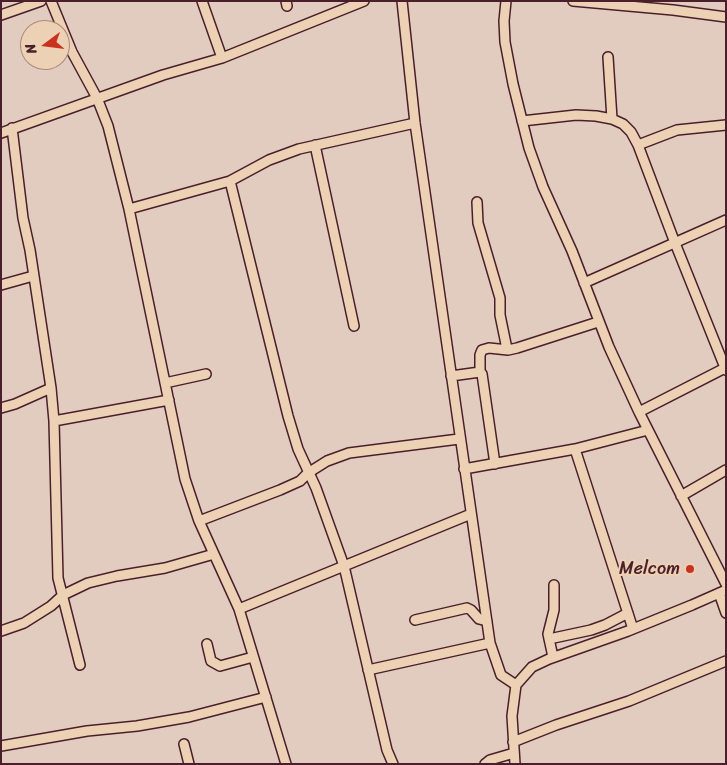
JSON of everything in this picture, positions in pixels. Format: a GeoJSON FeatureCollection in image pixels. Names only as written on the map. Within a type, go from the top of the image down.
{"type":"FeatureCollection","features":[{"type":"Feature","properties":{"kind":"street"},"geometry":{"type":"LineString","coordinates":[[1,16],[41,1]]}},
{"type":"Feature","properties":{"kind":"street"},"geometry":{"type":"LineString","coordinates":[[50,1],[72,52],[97,98],[108,126],[129,209],[185,479],[200,521],[239,609],[286,764]]}},
{"type":"Feature","properties":{"kind":"street"},"geometry":{"type":"LineString","coordinates":[[202,1],[222,58]]}},
{"type":"Feature","properties":{"kind":"street"},"geometry":{"type":"LineString","coordinates":[[1,133],[163,75],[222,58],[364,1]]}},
{"type":"Feature","properties":{"kind":"street"},"geometry":{"type":"LineString","coordinates":[[402,1],[415,123],[490,643],[502,675],[516,685]]}},
{"type":"Feature","properties":{"kind":"street"},"geometry":{"type":"LineString","coordinates":[[506,1],[504,21],[506,42],[522,121],[529,148],[543,187],[584,283],[598,322],[639,412],[726,584]]}},
{"type":"Feature","properties":{"kind":"street"},"geometry":{"type":"LineString","coordinates":[[573,1],[726,17]]}},
{"type":"Feature","properties":{"kind":"street"},"geometry":{"type":"LineString","coordinates":[[608,57],[612,119]]}},
{"type":"Feature","properties":{"kind":"street"},"geometry":{"type":"LineString","coordinates":[[522,121],[576,115],[596,116],[612,119],[624,124],[638,145],[674,243],[721,348],[725,369],[639,412]]}},
{"type":"Feature","properties":{"kind":"street"},"geometry":{"type":"LineString","coordinates":[[129,209],[230,182],[269,160],[299,149],[415,123]]}},
{"type":"Feature","properties":{"kind":"street"},"geometry":{"type":"LineString","coordinates":[[638,145],[677,130],[726,126]]}},
{"type":"Feature","properties":{"kind":"street"},"geometry":{"type":"LineString","coordinates":[[12,128],[23,218],[30,250],[51,388],[54,421],[58,578],[80,665]]}},
{"type":"Feature","properties":{"kind":"street"},"geometry":{"type":"LineString","coordinates":[[315,145],[354,326]]}},
{"type":"Feature","properties":{"kind":"street"},"geometry":{"type":"LineString","coordinates":[[230,182],[288,416],[298,449],[316,488],[344,566],[387,750],[393,764]]}},
{"type":"Feature","properties":{"kind":"street"},"geometry":{"type":"LineString","coordinates":[[477,202],[478,223],[500,298],[500,315],[507,350]]}},
{"type":"Feature","properties":{"kind":"street"},"geometry":{"type":"LineString","coordinates":[[584,283],[726,220]]}},
{"type":"Feature","properties":{"kind":"street"},"geometry":{"type":"LineString","coordinates":[[1,285],[33,276]]}},
{"type":"Feature","properties":{"kind":"street"},"geometry":{"type":"LineString","coordinates":[[495,464],[484,377],[480,372],[480,355],[482,350],[488,348],[507,350],[598,322]]}},
{"type":"Feature","properties":{"kind":"street"},"geometry":{"type":"LineString","coordinates":[[450,376],[480,372]]}},
{"type":"Feature","properties":{"kind":"street"},"geometry":{"type":"LineString","coordinates":[[165,383],[206,374]]}},
{"type":"Feature","properties":{"kind":"street"},"geometry":{"type":"LineString","coordinates":[[1,408],[51,388]]}},
{"type":"Feature","properties":{"kind":"street"},"geometry":{"type":"LineString","coordinates":[[54,421],[169,400]]}},
{"type":"Feature","properties":{"kind":"street"},"geometry":{"type":"LineString","coordinates":[[464,469],[574,450],[648,430]]}},
{"type":"Feature","properties":{"kind":"street"},"geometry":{"type":"LineString","coordinates":[[200,521],[280,490],[300,480],[308,472],[327,461],[349,453],[460,439]]}},
{"type":"Feature","properties":{"kind":"street"},"geometry":{"type":"LineString","coordinates":[[574,450],[633,629]]}},
{"type":"Feature","properties":{"kind":"street"},"geometry":{"type":"LineString","coordinates":[[681,496],[726,470]]}},
{"type":"Feature","properties":{"kind":"street"},"geometry":{"type":"LineString","coordinates":[[239,609],[471,514]]}},
{"type":"Feature","properties":{"kind":"street"},"geometry":{"type":"LineString","coordinates":[[1,631],[24,623],[50,606],[63,594],[88,583],[164,568],[214,554]]}},
{"type":"Feature","properties":{"kind":"street"},"geometry":{"type":"LineString","coordinates":[[553,657],[548,634],[554,610],[554,585]]}},
{"type":"Feature","properties":{"kind":"street"},"geometry":{"type":"LineString","coordinates":[[515,764],[512,716],[516,685],[532,667],[553,657],[633,629],[723,591],[726,613]]}},
{"type":"Feature","properties":{"kind":"street"},"geometry":{"type":"LineString","coordinates":[[415,620],[467,608],[479,619],[487,621]]}},
{"type":"Feature","properties":{"kind":"street"},"geometry":{"type":"LineString","coordinates":[[549,639],[591,630],[628,613]]}},
{"type":"Feature","properties":{"kind":"street"},"geometry":{"type":"LineString","coordinates":[[368,670],[490,643]]}},
{"type":"Feature","properties":{"kind":"street"},"geometry":{"type":"LineString","coordinates":[[207,644],[211,661],[220,666],[253,657]]}},
{"type":"Feature","properties":{"kind":"street"},"geometry":{"type":"LineString","coordinates":[[513,742],[629,701],[726,661]]}},
{"type":"Feature","properties":{"kind":"street"},"geometry":{"type":"LineString","coordinates":[[1,746],[86,731],[138,726],[189,717],[266,697]]}},
{"type":"Feature","properties":{"kind":"street"},"geometry":{"type":"LineString","coordinates":[[184,744],[189,764]]}},
{"type":"Feature","properties":{"kind":"street"},"geometry":{"type":"LineString","coordinates":[[485,764],[490,760],[514,753]]}},
{"type":"Feature","properties":{"kind":"place","name":"Melcom"},"geometry":{"type":"Point","coordinates":[690,569]}}]}
